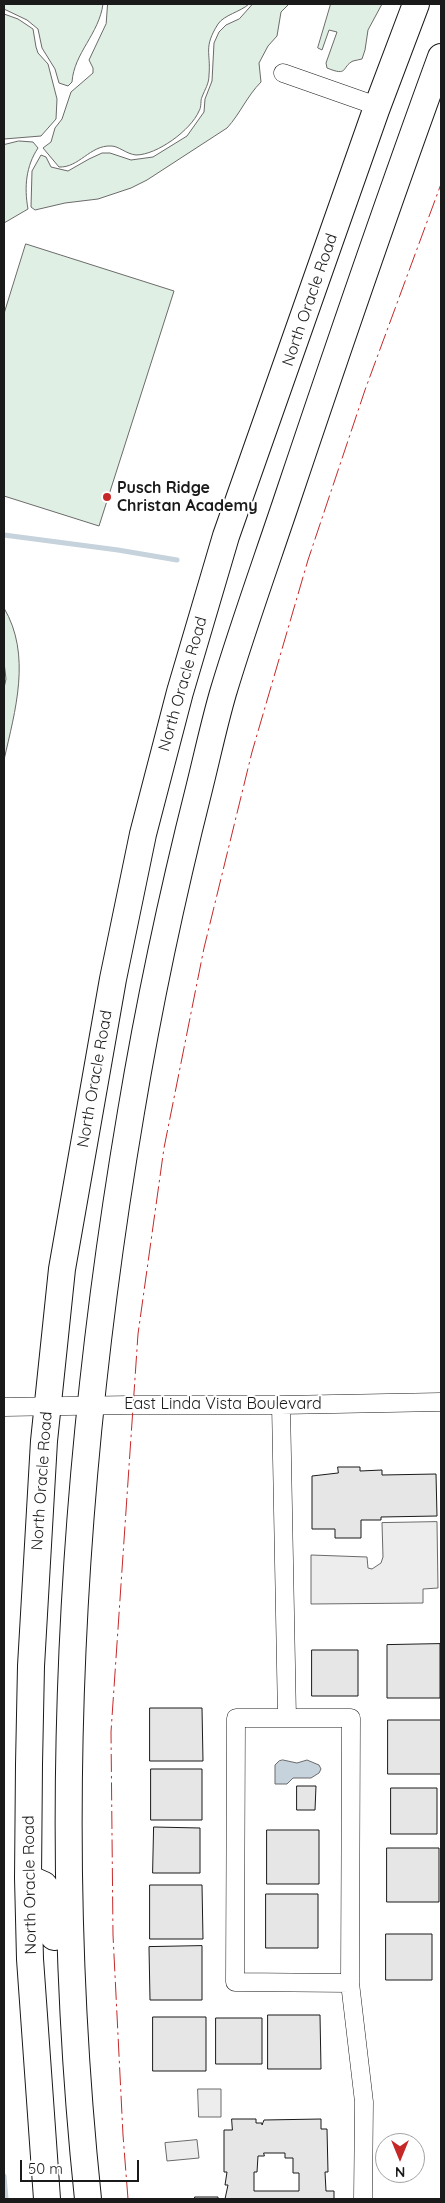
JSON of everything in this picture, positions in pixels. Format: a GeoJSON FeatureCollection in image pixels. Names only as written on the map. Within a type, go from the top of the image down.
{"type":"FeatureCollection","features":[{"type":"Feature","properties":{"kind":"highway","name":"North Oracle Road"},"geometry":{"type":"LineString","coordinates":[[47,2199],[30,1959],[28,1878],[31,1666],[47,1406],[62,1269],[113,979],[143,834],[180,692],[226,536],[377,106],[416,4]]}},
{"type":"Feature","properties":{"kind":"highway"},"geometry":{"type":"LineString","coordinates":[[88,2199],[79,2112],[70,1906],[70,1679],[80,1515],[90,1405],[114,1214],[151,996],[188,832],[223,693],[373,243],[441,57]]}},
{"type":"Feature","properties":{"kind":"highway"},"geometry":{"type":"LineString","coordinates":[[28,1878],[44,1885],[50,1894],[58,2026],[76,2045]]}},
{"type":"Feature","properties":{"kind":"street"},"geometry":{"type":"LineString","coordinates":[[283,73],[377,106]]}},
{"type":"Feature","properties":{"kind":"street","name":"East Linda Vista Boulevard"},"geometry":{"type":"LineString","coordinates":[[4,1407],[90,1405],[281,1406],[441,1402]]}},
{"type":"Feature","properties":{"kind":"street"},"geometry":{"type":"LineString","coordinates":[[281,1406],[288,1718]]}},
{"type":"Feature","properties":{"kind":"street"},"geometry":{"type":"LineString","coordinates":[[350,1982],[235,1982],[236,1718],[351,1718],[350,1982],[364,2102],[363,2199]]}},
{"type":"Feature","properties":{"kind":"green space"},"geometry":{"type":"Polygon","coordinates":[[[4,4],[103,4],[97,25],[77,62],[72,82],[68,86],[59,83],[55,69],[42,48],[38,29],[27,20],[4,9],[4,4]]]}},
{"type":"Feature","properties":{"kind":"green space"},"geometry":{"type":"Polygon","coordinates":[[[108,4],[249,4],[221,21],[213,32],[209,45],[208,81],[201,99],[200,109],[189,126],[181,133],[163,146],[144,154],[136,155],[114,146],[104,147],[91,152],[73,164],[59,167],[43,148],[51,142],[55,128],[62,119],[71,92],[93,73],[89,60],[106,24],[108,4]]]}},
{"type":"Feature","properties":{"kind":"green space"},"geometry":{"type":"Polygon","coordinates":[[[253,4],[289,4],[281,12],[277,36],[268,46],[259,63],[261,82],[227,128],[147,180],[131,188],[98,199],[65,203],[35,210],[31,207],[32,171],[41,155],[46,157],[51,167],[68,171],[102,153],[110,153],[131,160],[153,157],[187,136],[204,112],[205,99],[212,81],[214,43],[219,32],[226,25],[239,19],[253,4]]]}},
{"type":"Feature","properties":{"kind":"green space"},"geometry":{"type":"Polygon","coordinates":[[[331,4],[382,4],[368,30],[362,59],[349,63],[344,70],[339,72],[327,68],[326,63],[337,32],[329,30],[322,50],[318,48],[331,4]]]}},
{"type":"Feature","properties":{"kind":"green space"},"geometry":{"type":"Polygon","coordinates":[[[4,14],[18,19],[33,29],[38,53],[48,64],[57,99],[56,119],[41,136],[4,139],[4,14]]]}},
{"type":"Feature","properties":{"kind":"green space"},"geometry":{"type":"Polygon","coordinates":[[[19,141],[33,142],[38,148],[31,162],[27,177],[28,209],[4,223],[4,145],[19,141]]]}},
{"type":"Feature","properties":{"kind":"green space"},"geometry":{"type":"Polygon","coordinates":[[[26,244],[174,291],[99,526],[4,496],[4,314],[26,244]]]}},
{"type":"Feature","properties":{"kind":"green space"},"geometry":{"type":"Polygon","coordinates":[[[4,608],[12,626],[17,645],[19,683],[13,722],[4,760],[4,688],[6,679],[4,662],[4,608]]]}},
{"type":"Feature","properties":{"kind":"shaded area"},"geometry":{"type":"Polygon","coordinates":[[[437,1522],[438,1588],[423,1589],[423,1603],[311,1604],[311,1555],[367,1557],[368,1568],[372,1569],[381,1563],[383,1557],[382,1523],[437,1522]]]}},
{"type":"Feature","properties":{"kind":"shaded area"},"geometry":{"type":"Polygon","coordinates":[[[283,1760],[297,1763],[307,1760],[319,1765],[321,1769],[319,1773],[311,1778],[293,1778],[287,1784],[275,1784],[275,1765],[283,1760]]]}},
{"type":"Feature","properties":{"kind":"shaded area"},"geometry":{"type":"Polygon","coordinates":[[[198,2089],[221,2089],[221,2117],[199,2117],[198,2089]]]}},
{"type":"Feature","properties":{"kind":"shaded area"},"geometry":{"type":"Polygon","coordinates":[[[197,2140],[199,2158],[167,2161],[165,2143],[197,2140]]]}},
{"type":"Feature","properties":{"kind":"building"},"geometry":{"type":"Polygon","coordinates":[[[338,1467],[360,1467],[360,1471],[382,1470],[382,1475],[436,1474],[437,1516],[381,1517],[381,1520],[361,1520],[361,1538],[335,1538],[335,1529],[312,1529],[312,1476],[338,1473],[338,1467]]]}},
{"type":"Feature","properties":{"kind":"building"},"geometry":{"type":"Polygon","coordinates":[[[440,1644],[440,1698],[387,1698],[387,1645],[440,1644]]]}},
{"type":"Feature","properties":{"kind":"building"},"geometry":{"type":"Polygon","coordinates":[[[312,1650],[358,1650],[358,1696],[312,1696],[312,1650]]]}},
{"type":"Feature","properties":{"kind":"building"},"geometry":{"type":"Polygon","coordinates":[[[150,1708],[202,1708],[203,1761],[150,1761],[150,1708]]]}},
{"type":"Feature","properties":{"kind":"building"},"geometry":{"type":"Polygon","coordinates":[[[388,1720],[441,1720],[441,1774],[388,1774],[388,1720]]]}},
{"type":"Feature","properties":{"kind":"building"},"geometry":{"type":"Polygon","coordinates":[[[151,1769],[202,1769],[202,1820],[151,1820],[151,1769]]]}},
{"type":"Feature","properties":{"kind":"building"},"geometry":{"type":"Polygon","coordinates":[[[297,1786],[316,1786],[315,1810],[297,1810],[297,1786]]]}},
{"type":"Feature","properties":{"kind":"building"},"geometry":{"type":"Polygon","coordinates":[[[391,1788],[437,1788],[437,1834],[391,1834],[391,1788]]]}},
{"type":"Feature","properties":{"kind":"building"},"geometry":{"type":"Polygon","coordinates":[[[154,1827],[200,1828],[200,1873],[153,1873],[154,1827]]]}},
{"type":"Feature","properties":{"kind":"building"},"geometry":{"type":"Polygon","coordinates":[[[267,1830],[319,1830],[319,1884],[267,1884],[267,1830]]]}},
{"type":"Feature","properties":{"kind":"building"},"geometry":{"type":"Polygon","coordinates":[[[387,1848],[439,1848],[439,1902],[387,1902],[387,1848]]]}},
{"type":"Feature","properties":{"kind":"building"},"geometry":{"type":"Polygon","coordinates":[[[150,1885],[202,1885],[203,1939],[150,1939],[150,1885]]]}},
{"type":"Feature","properties":{"kind":"building"},"geometry":{"type":"Polygon","coordinates":[[[266,1894],[318,1894],[318,1948],[266,1948],[266,1894]]]}},
{"type":"Feature","properties":{"kind":"building"},"geometry":{"type":"Polygon","coordinates":[[[386,1934],[432,1934],[432,1980],[386,1980],[386,1934]]]}},
{"type":"Feature","properties":{"kind":"building"},"geometry":{"type":"Polygon","coordinates":[[[202,1946],[202,2000],[150,2000],[149,1947],[202,1946]]]}},
{"type":"Feature","properties":{"kind":"building"},"geometry":{"type":"Polygon","coordinates":[[[268,2015],[320,2015],[321,2069],[268,2069],[268,2015]]]}},
{"type":"Feature","properties":{"kind":"building"},"geometry":{"type":"Polygon","coordinates":[[[153,2017],[206,2017],[206,2071],[153,2071],[153,2017]]]}},
{"type":"Feature","properties":{"kind":"building"},"geometry":{"type":"Polygon","coordinates":[[[216,2018],[262,2018],[262,2064],[216,2064],[216,2018]]]}},
{"type":"Feature","properties":{"kind":"building"},"geometry":{"type":"Polygon","coordinates":[[[232,2119],[256,2119],[256,2123],[262,2123],[262,2125],[264,2120],[321,2119],[321,2129],[327,2129],[328,2172],[325,2172],[326,2191],[334,2191],[334,2199],[225,2199],[228,2185],[225,2185],[227,2172],[224,2172],[224,2130],[232,2130],[232,2119]],[[264,2153],[264,2156],[258,2156],[257,2172],[254,2172],[254,2191],[299,2191],[299,2173],[293,2173],[293,2158],[285,2158],[285,2153],[264,2153]]]}},
{"type":"Feature","properties":{"kind":"building"},"geometry":{"type":"Polygon","coordinates":[[[195,2197],[218,2197],[218,2199],[195,2199],[195,2197]]]}},
{"type":"Feature","properties":{"kind":"waterway"},"geometry":{"type":"LineString","coordinates":[[4,535],[177,560]]}},
{"type":"Feature","properties":{"kind":"waterway"},"geometry":{"type":"LineString","coordinates":[[4,2176],[6,2199]]}},
{"type":"Feature","properties":{"kind":"power"},"geometry":{"type":"LineString","coordinates":[[128,2199],[113,1935],[111,1732],[138,1334],[164,1148],[204,948],[252,752],[308,560],[365,390],[441,184]]}},
{"type":"Feature","properties":{"kind":"place","name":"Pusch Ridge Christan Academy"},"geometry":{"type":"Point","coordinates":[107,497]}}]}
